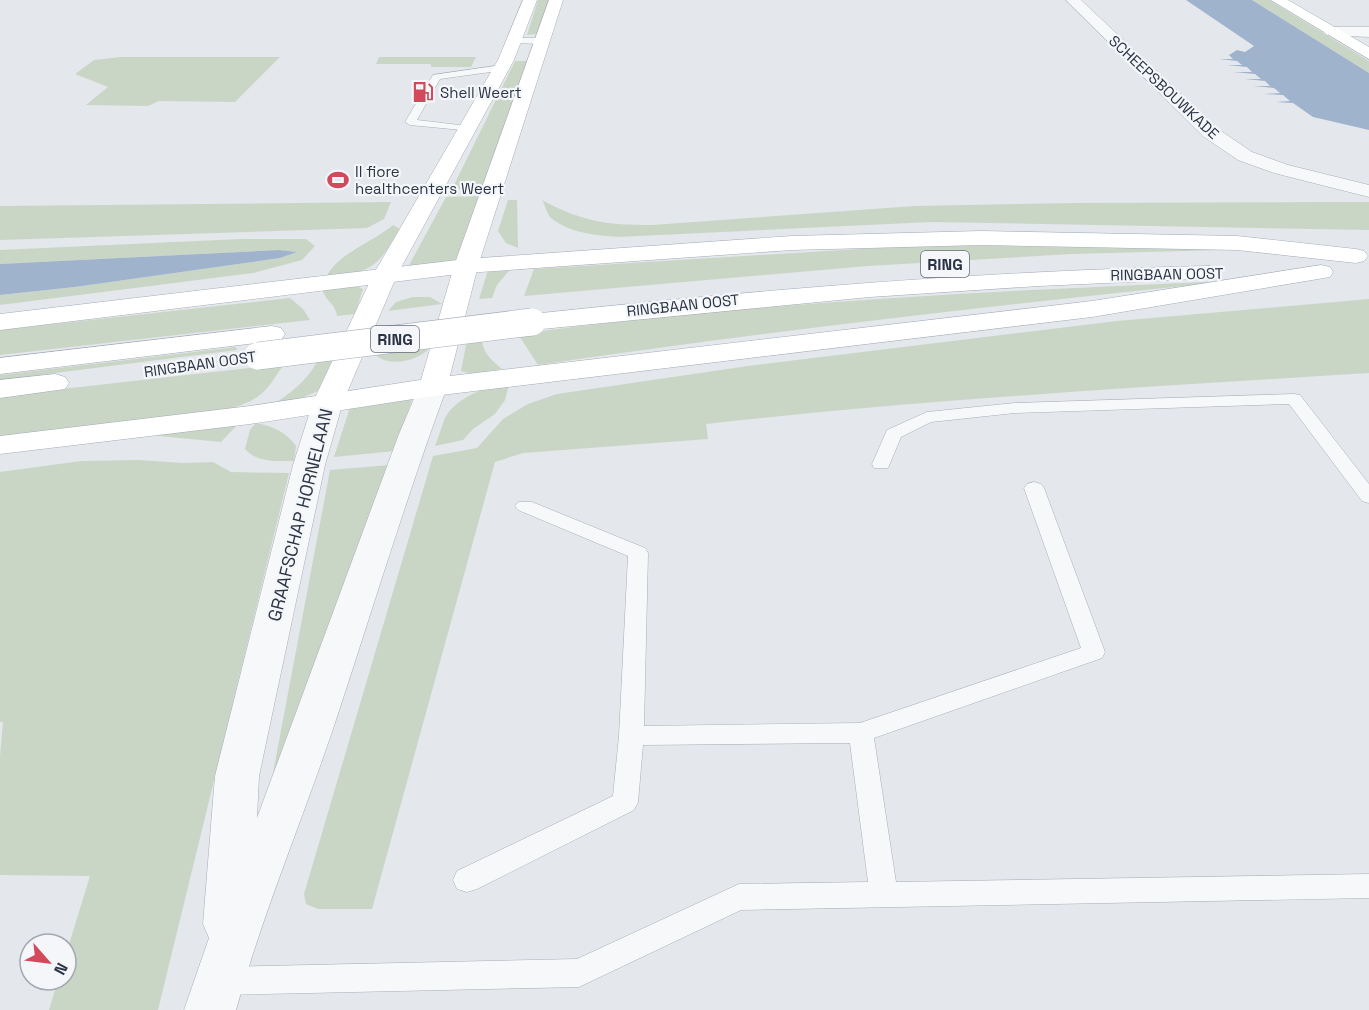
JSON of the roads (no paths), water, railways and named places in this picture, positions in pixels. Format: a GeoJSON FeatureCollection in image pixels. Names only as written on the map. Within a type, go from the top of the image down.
{"type":"FeatureCollection","features":[{"type":"Feature","properties":{"kind":"main road","name":"GRAAFSCHAP HORNELAAN"},"geometry":{"type":"LineString","coordinates":[[328,402],[385,274],[502,68],[530,0]]}},
{"type":"Feature","properties":{"kind":"main road"},"geometry":{"type":"LineString","coordinates":[[433,387],[466,266],[556,0]]}},
{"type":"Feature","properties":{"kind":"main road"},"geometry":{"type":"LineString","coordinates":[[1278,0],[1369,54]]}},
{"type":"Feature","properties":{"kind":"main road"},"geometry":{"type":"LineString","coordinates":[[0,322],[385,274],[466,266],[792,243],[981,238],[1237,243],[1365,262]]}},
{"type":"Feature","properties":{"kind":"main road","name":"RINGBAAN OOST"},"geometry":{"type":"LineString","coordinates":[[0,389],[265,345],[534,311],[771,275],[981,262],[1163,256],[1365,262]]}},
{"type":"Feature","properties":{"kind":"main road","name":"RINGBAAN OOST"},"geometry":{"type":"LineString","coordinates":[[534,311],[989,280],[1321,272],[1365,262]]}},
{"type":"Feature","properties":{"kind":"main road"},"geometry":{"type":"LineString","coordinates":[[0,445],[250,415],[433,387],[1092,309],[1321,272]]}},
{"type":"Feature","properties":{"kind":"main road","name":"RINGBAAN OOST"},"geometry":{"type":"LineString","coordinates":[[0,366],[265,345]]}},
{"type":"Feature","properties":{"kind":"street","name":"SCHEEPSBOUWKADE"},"geometry":{"type":"LineString","coordinates":[[1073,0],[1211,133],[1245,156],[1281,170],[1369,191]]}},
{"type":"Feature","properties":{"kind":"street"},"geometry":{"type":"LineString","coordinates":[[1332,33],[1369,32]]}},
{"type":"Feature","properties":{"kind":"street"},"geometry":{"type":"LineString","coordinates":[[218,983],[297,769],[406,454],[433,387]]}},
{"type":"Feature","properties":{"kind":"street","name":"GRAAFSCHAP HORNELAAN"},"geometry":{"type":"LineString","coordinates":[[218,983],[237,776],[309,465],[328,402]]}},
{"type":"Feature","properties":{"kind":"lane"},"geometry":{"type":"LineString","coordinates":[[513,41],[543,42]]}},
{"type":"Feature","properties":{"kind":"lane"},"geometry":{"type":"LineString","coordinates":[[468,129],[410,122],[436,77],[502,68]]}},
{"type":"Feature","properties":{"kind":"lane"},"geometry":{"type":"LineString","coordinates":[[881,465],[893,434],[927,417],[1015,408],[1294,399],[1369,497]]}},
{"type":"Feature","properties":{"kind":"lane"},"geometry":{"type":"LineString","coordinates":[[631,736],[861,733],[1095,652],[1034,488]]}},
{"type":"Feature","properties":{"kind":"lane"},"geometry":{"type":"LineString","coordinates":[[467,880],[625,802],[631,736],[638,553],[525,506]]}},
{"type":"Feature","properties":{"kind":"lane"},"geometry":{"type":"LineString","coordinates":[[861,733],[884,894]]}},
{"type":"Feature","properties":{"kind":"lane"},"geometry":{"type":"LineString","coordinates":[[218,983],[579,973],[740,897],[1369,886]]}},
{"type":"Feature","properties":{"kind":"water"},"geometry":{"type":"Polygon","coordinates":[[[1186,0],[1252,0],[1369,73],[1369,130],[1313,117],[1293,103],[1276,102],[1290,101],[1283,95],[1264,94],[1280,93],[1274,88],[1253,86],[1270,86],[1265,81],[1245,79],[1261,79],[1255,74],[1233,72],[1252,72],[1247,67],[1227,65],[1242,65],[1237,61],[1219,59],[1233,59],[1229,55],[1237,50],[1245,52],[1254,46],[1186,0]]]}},
{"type":"Feature","properties":{"kind":"water"},"geometry":{"type":"Polygon","coordinates":[[[279,250],[297,252],[280,258],[75,287],[0,295],[0,264],[279,250]]]}},
{"type":"Feature","properties":{"kind":"place","name":"Shell Weert"},"geometry":{"type":"Point","coordinates":[423,92]}},
{"type":"Feature","properties":{"kind":"place","name":"Il fiore healthcenters Weert"},"geometry":{"type":"Point","coordinates":[338,180]}}]}
